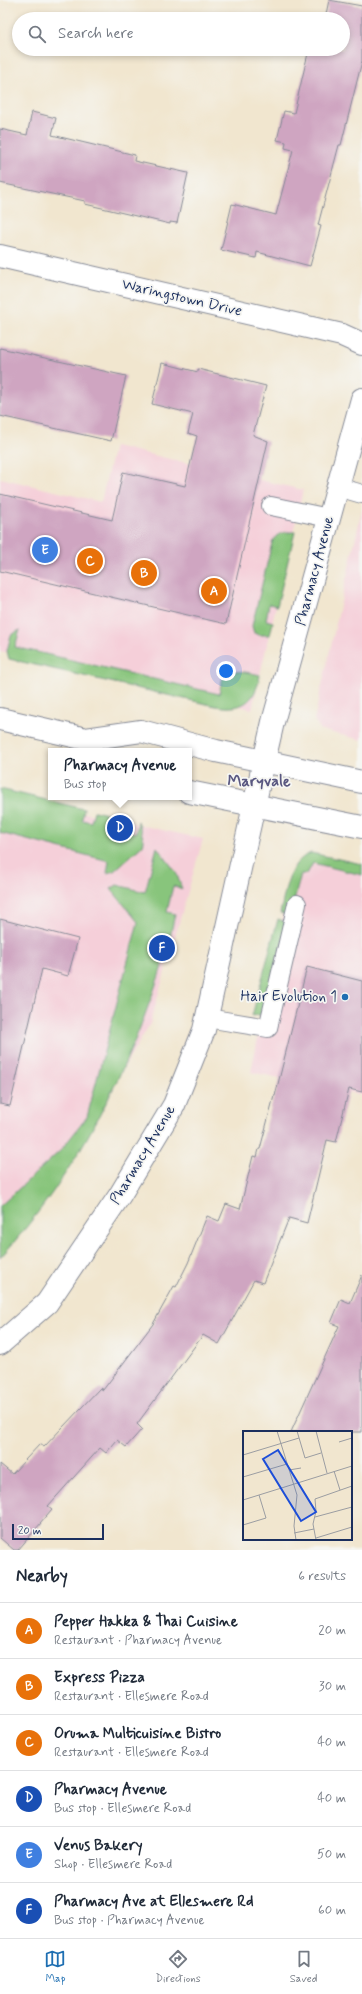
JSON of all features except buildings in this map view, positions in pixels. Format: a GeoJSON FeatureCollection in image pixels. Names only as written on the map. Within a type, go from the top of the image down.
{"type":"FeatureCollection","features":[{"type":"Feature","properties":{"kind":"street","name":"Waringstown Drive"},"geometry":{"type":"LineString","coordinates":[[0,256],[342,335],[362,344]]}},
{"type":"Feature","properties":{"kind":"street","name":"Pharmacy Avenue"},"geometry":{"type":"LineString","coordinates":[[0,1344],[47,1303],[120,1194],[174,1105],[204,1030],[264,761],[362,399]]}},
{"type":"Feature","properties":{"kind":"street"},"geometry":{"type":"LineString","coordinates":[[0,719],[93,745],[141,732],[362,782]]}},
{"type":"Feature","properties":{"kind":"street"},"geometry":{"type":"LineString","coordinates":[[192,793],[362,827]]}},
{"type":"Feature","properties":{"kind":"lane"},"geometry":{"type":"LineString","coordinates":[[338,487],[362,494]]}},
{"type":"Feature","properties":{"kind":"lane"},"geometry":{"type":"LineString","coordinates":[[271,506],[330,518]]}},
{"type":"Feature","properties":{"kind":"lane"},"geometry":{"type":"LineString","coordinates":[[207,1018],[268,1028],[297,904]]}},
{"type":"Feature","properties":{"kind":"shaded area"},"geometry":{"type":"Polygon","coordinates":[[[114,446],[303,490],[252,709],[0,651],[0,478],[101,502],[114,446]]]}},
{"type":"Feature","properties":{"kind":"shaded area"},"geometry":{"type":"Polygon","coordinates":[[[362,510],[362,740],[321,730],[314,720],[362,510]]]}},
{"type":"Feature","properties":{"kind":"shaded area"},"geometry":{"type":"Polygon","coordinates":[[[0,794],[203,839],[150,1024],[62,1171],[0,1235],[0,794]]]}},
{"type":"Feature","properties":{"kind":"shaded area"},"geometry":{"type":"Polygon","coordinates":[[[314,856],[362,867],[362,1095],[251,1072],[293,866],[314,856]]]}},
{"type":"Feature","properties":{"kind":"green space"},"geometry":{"type":"Polygon","coordinates":[[[295,532],[277,606],[269,604],[266,620],[273,622],[270,635],[259,635],[254,633],[252,626],[272,543],[278,535],[295,532]]]}},
{"type":"Feature","properties":{"kind":"green space"},"geometry":{"type":"Polygon","coordinates":[[[20,630],[15,647],[219,694],[223,678],[230,673],[240,672],[260,675],[258,685],[254,694],[244,704],[221,707],[9,659],[7,651],[11,635],[20,630]]]}},
{"type":"Feature","properties":{"kind":"green space"},"geometry":{"type":"Polygon","coordinates":[[[0,789],[84,809],[82,820],[91,822],[94,811],[112,815],[109,827],[136,833],[138,821],[144,841],[143,845],[114,871],[107,873],[109,861],[0,833],[0,789]]]}},
{"type":"Feature","properties":{"kind":"green space"},"geometry":{"type":"Polygon","coordinates":[[[157,847],[176,872],[182,889],[173,886],[167,912],[175,914],[169,942],[159,939],[153,956],[164,960],[135,1040],[98,1118],[77,1155],[28,1226],[0,1258],[0,1206],[61,1150],[87,1117],[138,922],[111,889],[117,885],[145,892],[157,847]]]}},
{"type":"Feature","properties":{"kind":"green space"},"geometry":{"type":"Polygon","coordinates":[[[311,853],[362,864],[362,875],[313,863],[307,874],[301,874],[290,916],[280,913],[286,887],[292,870],[303,857],[311,853]]]}},
{"type":"Feature","properties":{"kind":"green space"},"geometry":{"type":"Polygon","coordinates":[[[278,919],[288,923],[263,1010],[260,1015],[252,1016],[278,919]]]}},
{"type":"Feature","properties":{"kind":"place","name":"Venus Bakery"},"geometry":{"type":"Point","coordinates":[45,550]}},
{"type":"Feature","properties":{"kind":"place","name":"Oruma Multicuisine Bistro"},"geometry":{"type":"Point","coordinates":[90,561]}},
{"type":"Feature","properties":{"kind":"place","name":"Express Pizza"},"geometry":{"type":"Point","coordinates":[144,573]}},
{"type":"Feature","properties":{"kind":"place","name":"Pepper Hakka & Thai Cuisine"},"geometry":{"type":"Point","coordinates":[214,591]}},
{"type":"Feature","properties":{"kind":"place","name":"Pharmacy Avenue"},"geometry":{"type":"Point","coordinates":[120,828]}},
{"type":"Feature","properties":{"kind":"place","name":"Pharmacy Ave at Ellesmere Rd"},"geometry":{"type":"Point","coordinates":[162,948]}},
{"type":"Feature","properties":{"kind":"place","name":"Hair Evolution 1"},"geometry":{"type":"Point","coordinates":[345,997]}},
{"type":"Feature","properties":{"kind":"district","name":"Maryvale"},"geometry":{"type":"Point","coordinates":[259,781]}}]}
